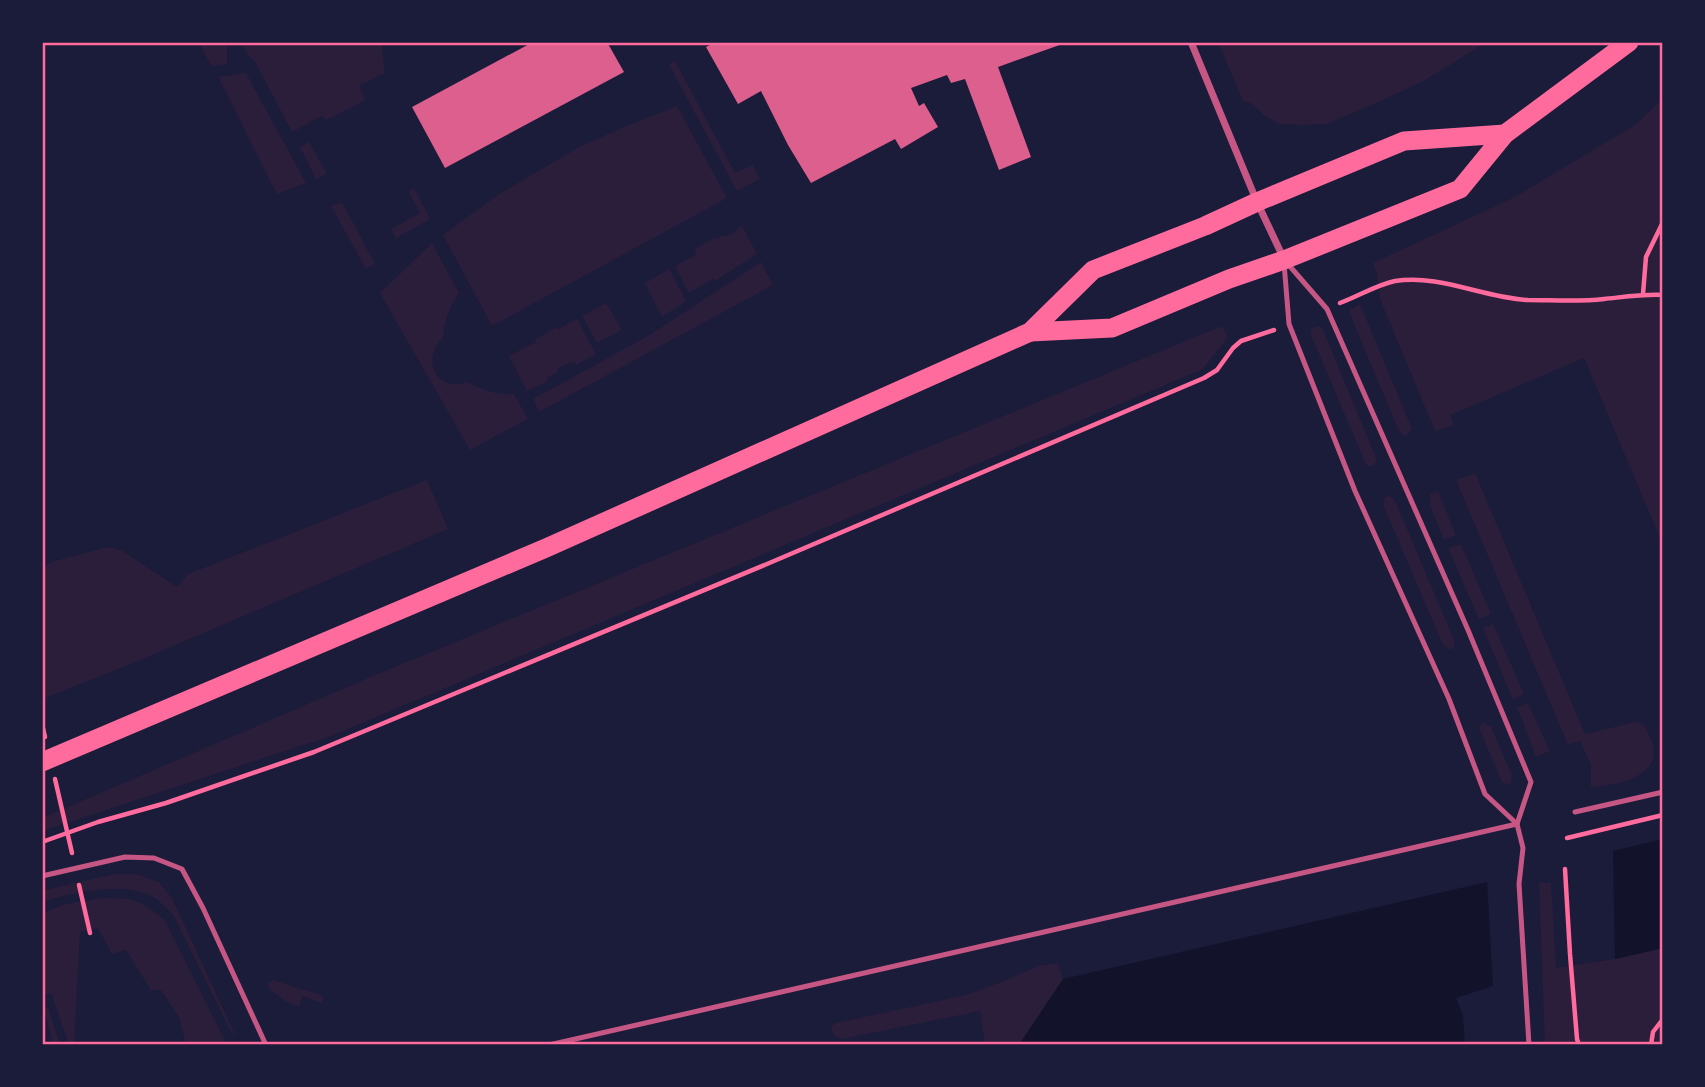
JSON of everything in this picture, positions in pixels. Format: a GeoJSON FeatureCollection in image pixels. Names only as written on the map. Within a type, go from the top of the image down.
{"type":"FeatureCollection","features":[{"type":"Feature","properties":{"kind":"highway"},"geometry":{"type":"LineString","coordinates":[[1030,332],[1112,328],[1229,279],[1284,260],[1460,189],[1505,134],[1629,42]]}},
{"type":"Feature","properties":{"kind":"highway"},"geometry":{"type":"LineString","coordinates":[[48,769],[1030,332],[1093,270],[1205,226],[1404,141],[1505,134]]}},
{"type":"Feature","properties":{"kind":"street"},"geometry":{"type":"LineString","coordinates":[[1191,42],[1284,260]]}},
{"type":"Feature","properties":{"kind":"lane"},"geometry":{"type":"LineString","coordinates":[[1284,260],[1289,324],[1355,491],[1449,699],[1485,794],[1517,824]]}},
{"type":"Feature","properties":{"kind":"lane"},"geometry":{"type":"LineString","coordinates":[[1284,260],[1327,309],[1531,782],[1517,824],[1523,848],[1519,884],[1529,1045]]}},
{"type":"Feature","properties":{"kind":"lane"},"geometry":{"type":"LineString","coordinates":[[1575,812],[1663,792]]}},
{"type":"Feature","properties":{"kind":"lane"},"geometry":{"type":"LineString","coordinates":[[549,1045],[1517,824]]}},
{"type":"Feature","properties":{"kind":"lane"},"geometry":{"type":"LineString","coordinates":[[42,876],[125,857],[154,858],[182,869],[203,908],[266,1045]]}},
{"type":"Feature","properties":{"kind":"path"},"geometry":{"type":"LineString","coordinates":[[1643,294],[1646,257],[1663,222]]}},
{"type":"Feature","properties":{"kind":"path"},"geometry":{"type":"LineString","coordinates":[[1347,300],[1366,290],[1395,281],[1424,281],[1524,300],[1603,300],[1643,294],[1663,295]]}},
{"type":"Feature","properties":{"kind":"path"},"geometry":{"type":"LineString","coordinates":[[42,842],[314,752],[1204,378],[1217,370],[1241,341],[1268,332]]}},
{"type":"Feature","properties":{"kind":"path"},"geometry":{"type":"LineString","coordinates":[[42,724],[45,737]]}},
{"type":"Feature","properties":{"kind":"path"},"geometry":{"type":"LineString","coordinates":[[48,769],[72,854]]}},
{"type":"Feature","properties":{"kind":"path"},"geometry":{"type":"LineString","coordinates":[[1567,838],[1663,815]]}},
{"type":"Feature","properties":{"kind":"path"},"geometry":{"type":"LineString","coordinates":[[1564,869],[1577,1039],[1580,1045]]}},
{"type":"Feature","properties":{"kind":"path"},"geometry":{"type":"LineString","coordinates":[[78,880],[90,933]]}},
{"type":"Feature","properties":{"kind":"path"},"geometry":{"type":"LineString","coordinates":[[1651,1045],[1653,1032],[1663,1019]]}},
{"type":"Feature","properties":{"kind":"shaded area"},"geometry":{"type":"Polygon","coordinates":[[[199,42],[227,42],[227,64],[211,66],[199,42]]]}},
{"type":"Feature","properties":{"kind":"shaded area"},"geometry":{"type":"Polygon","coordinates":[[[241,42],[381,42],[385,73],[359,86],[366,100],[326,120],[322,116],[292,132],[254,60],[249,57],[241,42]]]}},
{"type":"Feature","properties":{"kind":"shaded area"},"geometry":{"type":"Polygon","coordinates":[[[1218,42],[1487,42],[1427,79],[1394,95],[1327,124],[1302,125],[1279,124],[1251,103],[1243,101],[1218,42]]]}},
{"type":"Feature","properties":{"kind":"shaded area"},"geometry":{"type":"Polygon","coordinates":[[[675,61],[735,173],[753,165],[760,179],[737,191],[669,65],[675,61]]]}},
{"type":"Feature","properties":{"kind":"shaded area"},"geometry":{"type":"Polygon","coordinates":[[[246,73],[306,183],[277,194],[218,77],[246,73]]]}},
{"type":"Feature","properties":{"kind":"shaded area"},"geometry":{"type":"Polygon","coordinates":[[[1663,98],[1663,545],[1584,358],[1450,415],[1454,425],[1435,431],[1380,299],[1373,263],[1515,197],[1635,125],[1663,98]]]}},
{"type":"Feature","properties":{"kind":"shaded area"},"geometry":{"type":"Polygon","coordinates":[[[677,106],[727,198],[492,326],[443,235],[499,194],[581,146],[677,106]]]}},
{"type":"Feature","properties":{"kind":"shaded area"},"geometry":{"type":"Polygon","coordinates":[[[309,142],[327,174],[316,179],[300,147],[309,142]]]}},
{"type":"Feature","properties":{"kind":"shaded area"},"geometry":{"type":"Polygon","coordinates":[[[414,188],[430,219],[396,238],[391,229],[420,213],[408,191],[414,188]]]}},
{"type":"Feature","properties":{"kind":"shaded area"},"geometry":{"type":"Polygon","coordinates":[[[342,202],[375,264],[366,269],[331,206],[342,202]]]}},
{"type":"Feature","properties":{"kind":"shaded area"},"geometry":{"type":"Polygon","coordinates":[[[742,226],[757,254],[715,281],[713,279],[689,293],[675,266],[697,254],[694,249],[716,237],[725,237],[742,226]]]}},
{"type":"Feature","properties":{"kind":"shaded area"},"geometry":{"type":"Polygon","coordinates":[[[432,243],[459,293],[448,314],[443,338],[433,355],[435,372],[447,383],[467,382],[501,394],[514,394],[528,419],[470,450],[380,293],[432,243]]]}},
{"type":"Feature","properties":{"kind":"shaded area"},"geometry":{"type":"Polygon","coordinates":[[[761,262],[773,285],[539,412],[533,399],[648,336],[761,262]]]}},
{"type":"Feature","properties":{"kind":"shaded area"},"geometry":{"type":"Polygon","coordinates":[[[669,269],[686,301],[662,317],[645,283],[669,269]]]}},
{"type":"Feature","properties":{"kind":"shaded area"},"geometry":{"type":"Polygon","coordinates":[[[606,303],[622,330],[597,343],[582,316],[606,303]]]}},
{"type":"Feature","properties":{"kind":"shaded area"},"geometry":{"type":"Polygon","coordinates":[[[1360,304],[1412,429],[1405,437],[1399,431],[1349,310],[1360,304]]]}},
{"type":"Feature","properties":{"kind":"shaded area"},"geometry":{"type":"Polygon","coordinates":[[[577,319],[596,354],[576,365],[571,362],[557,369],[558,372],[547,378],[548,381],[527,391],[509,356],[557,327],[558,329],[577,319]]]}},
{"type":"Feature","properties":{"kind":"shaded area"},"geometry":{"type":"Polygon","coordinates":[[[1222,326],[1228,337],[1203,369],[331,736],[42,831],[42,818],[373,676],[1222,326]]]}},
{"type":"Feature","properties":{"kind":"shaded area"},"geometry":{"type":"Polygon","coordinates":[[[1321,327],[1324,332],[1376,458],[1372,466],[1365,462],[1311,335],[1311,330],[1321,327]]]}},
{"type":"Feature","properties":{"kind":"shaded area"},"geometry":{"type":"Polygon","coordinates":[[[1475,473],[1585,734],[1636,722],[1646,729],[1654,750],[1652,761],[1638,776],[1615,784],[1591,787],[1591,765],[1580,741],[1568,745],[1456,480],[1475,473]]]}},
{"type":"Feature","properties":{"kind":"shaded area"},"geometry":{"type":"Polygon","coordinates":[[[427,480],[448,529],[42,699],[42,575],[44,568],[51,562],[108,547],[121,550],[177,587],[188,574],[427,480]]]}},
{"type":"Feature","properties":{"kind":"shaded area"},"geometry":{"type":"Polygon","coordinates":[[[1438,491],[1456,535],[1444,540],[1430,505],[1430,494],[1438,491]]]}},
{"type":"Feature","properties":{"kind":"shaded area"},"geometry":{"type":"Polygon","coordinates":[[[1386,496],[1392,497],[1396,503],[1454,640],[1452,649],[1443,645],[1384,507],[1386,496]]]}},
{"type":"Feature","properties":{"kind":"shaded area"},"geometry":{"type":"Polygon","coordinates":[[[1461,544],[1491,614],[1479,619],[1448,548],[1461,544]]]}},
{"type":"Feature","properties":{"kind":"shaded area"},"geometry":{"type":"Polygon","coordinates":[[[1493,624],[1524,694],[1513,700],[1483,628],[1493,624]]]}},
{"type":"Feature","properties":{"kind":"shaded area"},"geometry":{"type":"Polygon","coordinates":[[[1528,703],[1550,751],[1536,757],[1517,707],[1528,703]]]}},
{"type":"Feature","properties":{"kind":"shaded area"},"geometry":{"type":"Polygon","coordinates":[[[1484,723],[1491,727],[1512,775],[1511,783],[1505,784],[1501,780],[1479,727],[1484,723]]]}},
{"type":"Feature","properties":{"kind":"shaded area"},"geometry":{"type":"Polygon","coordinates":[[[1663,839],[1663,948],[1615,959],[1613,851],[1663,839]]]}},
{"type":"Feature","properties":{"kind":"shaded area"},"geometry":{"type":"Polygon","coordinates":[[[115,874],[137,874],[159,882],[172,898],[236,1037],[230,1030],[174,916],[156,899],[138,891],[111,889],[81,892],[42,902],[42,892],[115,874]]]}},
{"type":"Feature","properties":{"kind":"shaded area"},"geometry":{"type":"Polygon","coordinates":[[[1487,882],[1493,986],[1456,998],[1463,1016],[1465,1045],[1019,1045],[1063,979],[1487,882]]]}},
{"type":"Feature","properties":{"kind":"shaded area"},"geometry":{"type":"Polygon","coordinates":[[[1539,883],[1551,883],[1556,968],[1663,948],[1663,1045],[1545,1045],[1539,883]]]}},
{"type":"Feature","properties":{"kind":"shaded area"},"geometry":{"type":"Polygon","coordinates":[[[100,898],[136,901],[150,908],[165,921],[227,1045],[186,1045],[179,1017],[161,990],[151,990],[126,950],[112,954],[98,928],[80,932],[74,1045],[69,1045],[51,993],[42,995],[42,914],[62,905],[100,898]]]}},
{"type":"Feature","properties":{"kind":"shaded area"},"geometry":{"type":"Polygon","coordinates":[[[1058,963],[1063,979],[1019,1045],[985,1045],[980,1011],[842,1039],[835,1036],[831,1030],[836,1023],[962,996],[1041,965],[1058,963]]]}},
{"type":"Feature","properties":{"kind":"shaded area"},"geometry":{"type":"Polygon","coordinates":[[[273,980],[324,996],[322,1003],[302,996],[299,1007],[285,1001],[269,988],[268,983],[273,980]]]}},
{"type":"Feature","properties":{"kind":"shaded area"},"geometry":{"type":"Polygon","coordinates":[[[48,1007],[60,1045],[53,1045],[44,1008],[48,1007]]]}},
{"type":"Feature","properties":{"kind":"building"},"geometry":{"type":"Polygon","coordinates":[[[533,42],[607,42],[624,72],[445,168],[412,107],[533,42]]]}},
{"type":"Feature","properties":{"kind":"building"},"geometry":{"type":"Polygon","coordinates":[[[716,42],[1068,42],[998,67],[1031,157],[999,170],[965,79],[951,83],[947,75],[911,88],[919,106],[924,103],[938,127],[901,149],[895,139],[811,183],[761,91],[738,104],[706,47],[716,42]]]}}]}
